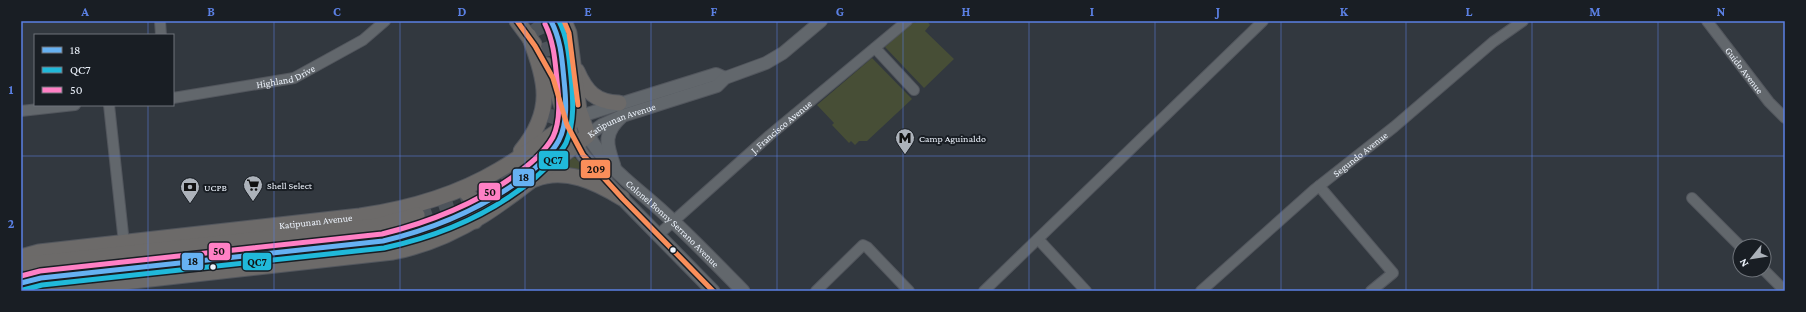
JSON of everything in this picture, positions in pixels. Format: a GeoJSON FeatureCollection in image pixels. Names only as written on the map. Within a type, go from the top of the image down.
{"type":"FeatureCollection","features":[{"type":"Feature","properties":{"kind":"main road","name":"Colonel Bonny Serrano Avenue"},"geometry":{"type":"LineString","coordinates":[[517,21],[529,36],[552,78],[567,125],[576,144],[587,161],[713,291]]}},
{"type":"Feature","properties":{"kind":"main road","name":"Colonel Bonny Serrano Avenue"},"geometry":{"type":"LineString","coordinates":[[564,21],[569,33],[581,116],[588,135],[598,151],[616,172],[674,222],[743,291]]}},
{"type":"Feature","properties":{"kind":"main road"},"geometry":{"type":"LineString","coordinates":[[507,165],[530,139],[543,105],[544,85],[542,73],[529,36]]}},
{"type":"Feature","properties":{"kind":"main road"},"geometry":{"type":"LineString","coordinates":[[572,58],[585,87],[591,95],[621,110],[608,137],[608,147],[616,172]]}},
{"type":"Feature","properties":{"kind":"main road","name":"Katipunan Avenue"},"geometry":{"type":"LineString","coordinates":[[21,257],[38,252],[382,212],[412,205],[468,186],[507,165],[581,116]]}},
{"type":"Feature","properties":{"kind":"main road","name":"Katipunan Avenue"},"geometry":{"type":"LineString","coordinates":[[21,288],[44,291],[124,287],[393,252],[429,243],[475,221],[491,211],[588,135]]}},
{"type":"Feature","properties":{"kind":"main road"},"geometry":{"type":"LineString","coordinates":[[532,180],[550,175],[574,177],[596,184],[622,198]]}},
{"type":"Feature","properties":{"kind":"main road"},"geometry":{"type":"LineString","coordinates":[[468,186],[475,193],[479,202],[491,211]]}},
{"type":"Feature","properties":{"kind":"main road"},"geometry":{"type":"LineString","coordinates":[[468,186],[476,213],[475,221]]}},
{"type":"Feature","properties":{"kind":"main road","name":"Katipunan Avenue"},"geometry":{"type":"LineString","coordinates":[[21,263],[39,263],[377,226],[418,215]]}},
{"type":"Feature","properties":{"kind":"main road"},"geometry":{"type":"LineString","coordinates":[[21,283],[49,277],[383,241],[422,231]]}},
{"type":"Feature","properties":{"kind":"street"},"geometry":{"type":"LineString","coordinates":[[160,21],[161,34]]}},
{"type":"Feature","properties":{"kind":"street","name":"Highland Drive"},"geometry":{"type":"LineString","coordinates":[[174,98],[294,78],[363,40],[385,21]]}},
{"type":"Feature","properties":{"kind":"street","name":"Katipunan Avenue"},"geometry":{"type":"LineString","coordinates":[[581,116],[621,110],[716,74],[725,78],[754,68],[775,58],[821,21]]}},
{"type":"Feature","properties":{"kind":"street","name":"J. Francisco Avenue"},"geometry":{"type":"LineString","coordinates":[[658,235],[770,135],[906,21]]}},
{"type":"Feature","properties":{"kind":"street"},"geometry":{"type":"LineString","coordinates":[[984,291],[1263,21]]}},
{"type":"Feature","properties":{"kind":"street","name":"Segundo Avenue"},"geometry":{"type":"LineString","coordinates":[[1201,291],[1319,186],[1394,127],[1493,42],[1523,21]]}},
{"type":"Feature","properties":{"kind":"street","name":"Guido Avenue"},"geometry":{"type":"LineString","coordinates":[[1707,21],[1769,102],[1785,118]]}},
{"type":"Feature","properties":{"kind":"street"},"geometry":{"type":"LineString","coordinates":[[874,48],[914,90]]}},
{"type":"Feature","properties":{"kind":"street"},"geometry":{"type":"LineString","coordinates":[[21,111],[66,106]]}},
{"type":"Feature","properties":{"kind":"street"},"geometry":{"type":"LineString","coordinates":[[109,106],[124,243]]}},
{"type":"Feature","properties":{"kind":"street","name":"Katipunan Avenue"},"geometry":{"type":"LineString","coordinates":[[588,135],[621,110]]}},
{"type":"Feature","properties":{"kind":"street"},"geometry":{"type":"LineString","coordinates":[[1319,186],[1394,273],[1371,291]]}},
{"type":"Feature","properties":{"kind":"street"},"geometry":{"type":"LineString","coordinates":[[1692,198],[1732,238]]}},
{"type":"Feature","properties":{"kind":"street"},"geometry":{"type":"LineString","coordinates":[[1038,239],[1086,291]]}},
{"type":"Feature","properties":{"kind":"street"},"geometry":{"type":"LineString","coordinates":[[816,291],[863,245],[867,247],[909,291]]}},
{"type":"Feature","properties":{"kind":"street"},"geometry":{"type":"LineString","coordinates":[[1772,278],[1785,291]]}},
{"type":"Feature","properties":{"kind":"green space"},"geometry":{"type":"Polygon","coordinates":[[[918,21],[927,21],[930,25],[925,31],[954,59],[924,88],[885,47],[913,22],[915,23],[918,21]]]}},
{"type":"Feature","properties":{"kind":"green space"},"geometry":{"type":"Polygon","coordinates":[[[872,58],[912,99],[867,141],[859,141],[855,145],[851,141],[849,143],[832,125],[834,123],[817,105],[872,58]]]}},
{"type":"Feature","properties":{"kind":"green space"},"geometry":{"type":"Polygon","coordinates":[[[574,157],[594,177],[557,171],[574,157]]]}},
{"type":"Feature","properties":{"kind":"tunnel"},"geometry":{"type":"LineString","coordinates":[[536,21],[542,30],[550,54],[556,94],[554,117],[541,145]]}},
{"type":"Feature","properties":{"kind":"tunnel"},"geometry":{"type":"LineString","coordinates":[[422,231],[478,207],[518,182],[535,169],[550,154],[559,140],[564,125],[566,109],[563,62],[557,34],[551,21]]}},
{"type":"Feature","properties":{"kind":"tunnel"},"geometry":{"type":"LineString","coordinates":[[417,215],[465,199],[514,172]]}},
{"type":"Feature","properties":{"kind":"transit line","name":"209"},"geometry":{"type":"LineString","coordinates":[[517,21],[535,46],[553,78],[567,125],[583,155],[623,199],[713,291]]}},
{"type":"Feature","properties":{"kind":"transit line","name":"18"},"geometry":{"type":"LineString","coordinates":[[21,283],[41,278],[383,241],[437,225],[471,210],[503,192],[541,163],[555,146],[562,133],[566,110],[563,65],[557,35],[551,21]]}},
{"type":"Feature","properties":{"kind":"transit line","name":"QC7"},"geometry":{"type":"LineString","coordinates":[[23,290],[42,285],[384,248],[445,230],[483,213],[502,202],[536,177],[556,157],[566,143],[571,127],[573,110],[568,48],[559,21]]}},
{"type":"Feature","properties":{"kind":"transit line","name":"209"},"geometry":{"type":"LineString","coordinates":[[564,21],[569,33],[578,105]]}},
{"type":"Feature","properties":{"kind":"transit line","name":"50"},"geometry":{"type":"LineString","coordinates":[[21,276],[40,271],[382,234],[417,224],[467,204],[483,196],[525,168],[541,153],[553,137],[556,130],[559,109],[558,94],[554,52],[545,24]]}},
{"type":"Feature","properties":{"kind":"place","name":"Camp Aguinaldo"},"geometry":{"type":"Point","coordinates":[905,155]}},
{"type":"Feature","properties":{"kind":"place","name":"Shell Select"},"geometry":{"type":"Point","coordinates":[253,202]}},
{"type":"Feature","properties":{"kind":"place","name":"UCPB"},"geometry":{"type":"Point","coordinates":[190,204]}}]}
